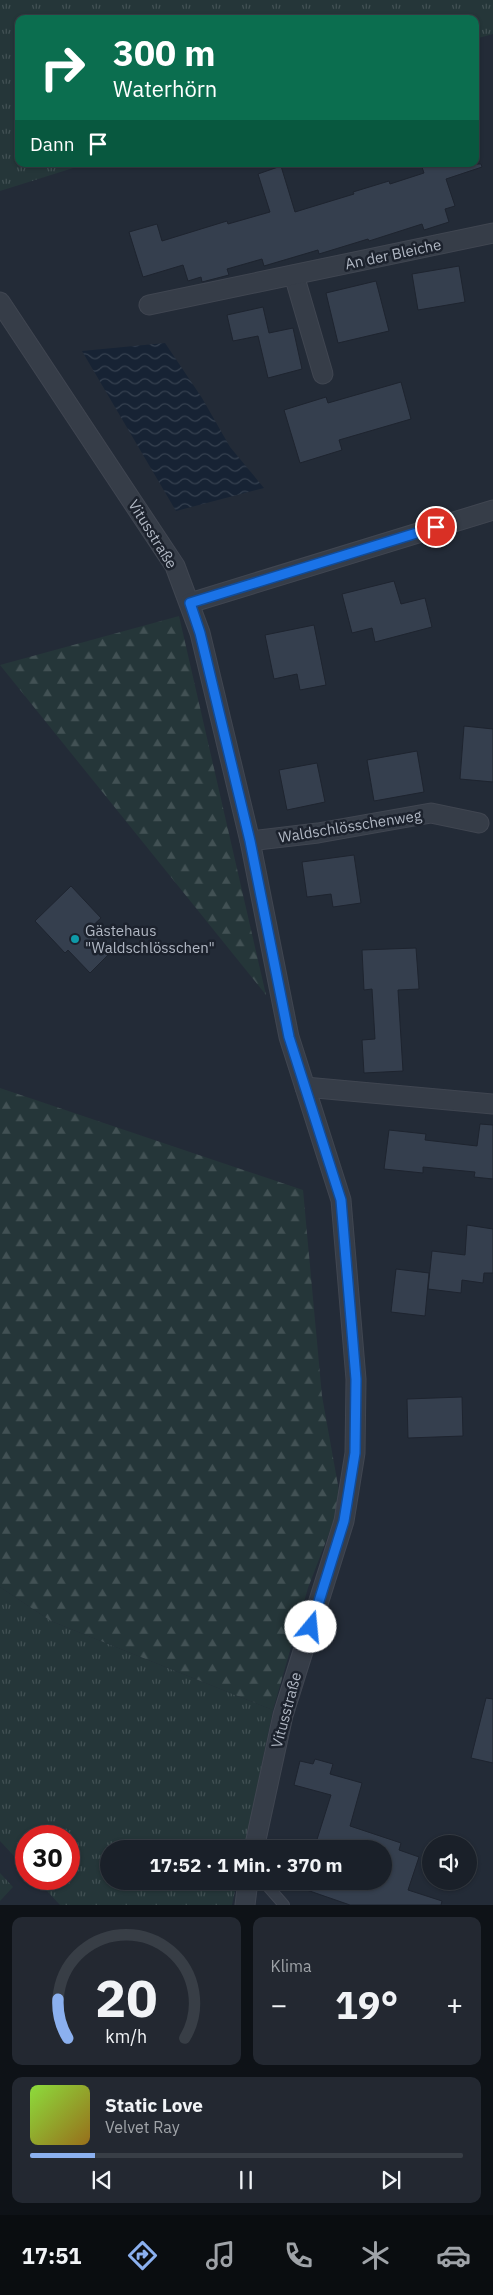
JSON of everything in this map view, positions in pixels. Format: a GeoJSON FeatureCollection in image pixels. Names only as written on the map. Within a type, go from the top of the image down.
{"type":"FeatureCollection","features":[{"type":"Feature","properties":{"kind":"street","name":"An der Bleiche"},"geometry":{"type":"LineString","coordinates":[[149,306],[493,233]]}},
{"type":"Feature","properties":{"kind":"street"},"geometry":{"type":"LineString","coordinates":[[294,275],[324,374]]}},
{"type":"Feature","properties":{"kind":"street","name":"Vitusstraße"},"geometry":{"type":"LineString","coordinates":[[0,302],[175,566],[190,603],[200,633],[250,841],[289,1037],[341,1200],[356,1379],[355,1453],[344,1521],[283,1715],[256,1840]]}},
{"type":"Feature","properties":{"kind":"street"},"geometry":{"type":"LineString","coordinates":[[190,603],[493,510]]}},
{"type":"Feature","properties":{"kind":"street","name":"Waldschlösschenweg"},"geometry":{"type":"LineString","coordinates":[[250,841],[318,833],[431,814],[479,823]]}},
{"type":"Feature","properties":{"kind":"street"},"geometry":{"type":"LineString","coordinates":[[305,1087],[493,1104]]}},
{"type":"Feature","properties":{"kind":"street"},"geometry":{"type":"LineString","coordinates":[[245,1905],[247,1890]]}},
{"type":"Feature","properties":{"kind":"lane"},"geometry":{"type":"LineString","coordinates":[[271,1890],[284,1905]]}},
{"type":"Feature","properties":{"kind":"green space"},"geometry":{"type":"Polygon","coordinates":[[[0,0],[493,0],[493,34],[479,38],[479,15],[15,15],[15,167],[76,167],[0,191],[0,0]]]}},
{"type":"Feature","properties":{"kind":"green space"},"geometry":{"type":"Polygon","coordinates":[[[179,616],[266,995],[0,665],[179,616]]]}},
{"type":"Feature","properties":{"kind":"green space"},"geometry":{"type":"Polygon","coordinates":[[[0,1088],[303,1190],[322,1396],[341,1502],[308,1588],[273,1710],[51,1621],[0,1587],[0,1088]]]}},
{"type":"Feature","properties":{"kind":"green space"},"geometry":{"type":"Polygon","coordinates":[[[0,1587],[51,1621],[273,1710],[246,1840],[100,1840],[100,1890],[235,1890],[232,1905],[60,1905],[46,1890],[80,1890],[80,1825],[15,1825],[15,1857],[0,1841],[0,1587]]]}},
{"type":"Feature","properties":{"kind":"green space"},"geometry":{"type":"Polygon","coordinates":[[[0,1873],[13,1887],[0,1901],[0,1873]]]}},
{"type":"Feature","properties":{"kind":"water"},"geometry":{"type":"Polygon","coordinates":[[[165,343],[202,398],[230,447],[264,488],[176,511],[82,351],[165,343]]]}},
{"type":"Feature","properties":{"kind":"building"},"geometry":{"type":"Polygon","coordinates":[[[479,164],[481,164],[482,167],[446,179],[455,206],[445,209],[449,222],[424,230],[422,224],[369,241],[368,239],[319,254],[318,250],[264,266],[262,259],[227,269],[229,275],[202,282],[201,277],[188,281],[183,265],[143,277],[129,232],[157,224],[162,241],[227,221],[228,224],[270,212],[258,174],[278,167],[281,167],[295,212],[389,181],[390,184],[424,173],[422,167],[479,167],[479,164]]]}},
{"type":"Feature","properties":{"kind":"building"},"geometry":{"type":"Polygon","coordinates":[[[459,266],[465,302],[418,310],[412,274],[459,266]]]}},
{"type":"Feature","properties":{"kind":"building"},"geometry":{"type":"Polygon","coordinates":[[[376,281],[389,331],[338,343],[326,293],[376,281]]]}},
{"type":"Feature","properties":{"kind":"building"},"geometry":{"type":"Polygon","coordinates":[[[263,307],[269,333],[293,328],[302,369],[268,378],[258,336],[233,341],[227,315],[263,307]]]}},
{"type":"Feature","properties":{"kind":"building"},"geometry":{"type":"Polygon","coordinates":[[[401,382],[411,419],[339,440],[342,450],[300,463],[284,410],[326,397],[328,403],[401,382]]]}},
{"type":"Feature","properties":{"kind":"building"},"geometry":{"type":"Polygon","coordinates":[[[394,581],[401,604],[425,598],[432,627],[375,642],[372,628],[352,633],[342,594],[394,581]]]}},
{"type":"Feature","properties":{"kind":"building"},"geometry":{"type":"Polygon","coordinates":[[[314,625],[326,685],[300,690],[297,674],[274,679],[265,635],[314,625]]]}},
{"type":"Feature","properties":{"kind":"building"},"geometry":{"type":"Polygon","coordinates":[[[464,726],[493,729],[493,782],[460,779],[464,726]]]}},
{"type":"Feature","properties":{"kind":"building"},"geometry":{"type":"Polygon","coordinates":[[[417,751],[424,792],[374,801],[367,760],[417,751]]]}},
{"type":"Feature","properties":{"kind":"building"},"geometry":{"type":"Polygon","coordinates":[[[317,763],[325,802],[287,810],[279,770],[317,763]]]}},
{"type":"Feature","properties":{"kind":"building"},"geometry":{"type":"Polygon","coordinates":[[[354,855],[361,903],[333,907],[331,894],[307,897],[302,862],[354,855]]]}},
{"type":"Feature","properties":{"kind":"building","name":"Gästehaus \"Waldschlösschen\""},"geometry":{"type":"Polygon","coordinates":[[[71,886],[101,918],[89,929],[111,952],[90,973],[68,950],[65,953],[35,921],[71,886]]]}},
{"type":"Feature","properties":{"kind":"building"},"geometry":{"type":"Polygon","coordinates":[[[416,948],[419,989],[398,990],[403,1071],[364,1073],[362,1040],[375,1039],[372,989],[364,990],[362,950],[416,948]]]}},
{"type":"Feature","properties":{"kind":"building"},"geometry":{"type":"Polygon","coordinates":[[[480,1124],[493,1125],[493,1179],[474,1177],[475,1172],[423,1167],[423,1173],[384,1169],[389,1130],[426,1134],[425,1140],[477,1146],[480,1124]]]}},
{"type":"Feature","properties":{"kind":"building"},"geometry":{"type":"Polygon","coordinates":[[[467,1225],[493,1229],[493,1273],[484,1273],[483,1283],[462,1280],[461,1293],[428,1289],[432,1251],[465,1255],[467,1225]]]}},
{"type":"Feature","properties":{"kind":"building"},"geometry":{"type":"Polygon","coordinates":[[[396,1269],[429,1273],[425,1316],[391,1312],[396,1269]]]}},
{"type":"Feature","properties":{"kind":"building"},"geometry":{"type":"Polygon","coordinates":[[[462,1397],[463,1436],[408,1438],[407,1399],[462,1397]]]}},
{"type":"Feature","properties":{"kind":"building"},"geometry":{"type":"Polygon","coordinates":[[[486,1698],[493,1699],[493,1763],[471,1758],[486,1698]]]}},
{"type":"Feature","properties":{"kind":"building"},"geometry":{"type":"Polygon","coordinates":[[[315,1759],[333,1764],[330,1774],[362,1783],[350,1826],[392,1840],[317,1840],[331,1795],[294,1785],[300,1761],[313,1764],[315,1759]]]}},
{"type":"Feature","properties":{"kind":"building"},"geometry":{"type":"Polygon","coordinates":[[[392,1840],[401,1843],[399,1850],[419,1857],[408,1890],[442,1901],[441,1905],[350,1905],[307,1890],[392,1890],[392,1840]]]}},
{"type":"Feature","properties":{"kind":"place","name":"Gästehaus \"Waldschlösschen\""},"geometry":{"type":"Point","coordinates":[75,939]}},
{"type":"Feature","properties":{"kind":"route"},"geometry":{"type":"LineString","coordinates":[[311,1627],[344,1521],[355,1453],[356,1379],[341,1200],[289,1037],[250,841],[200,633],[190,603],[436,527]]}}]}
